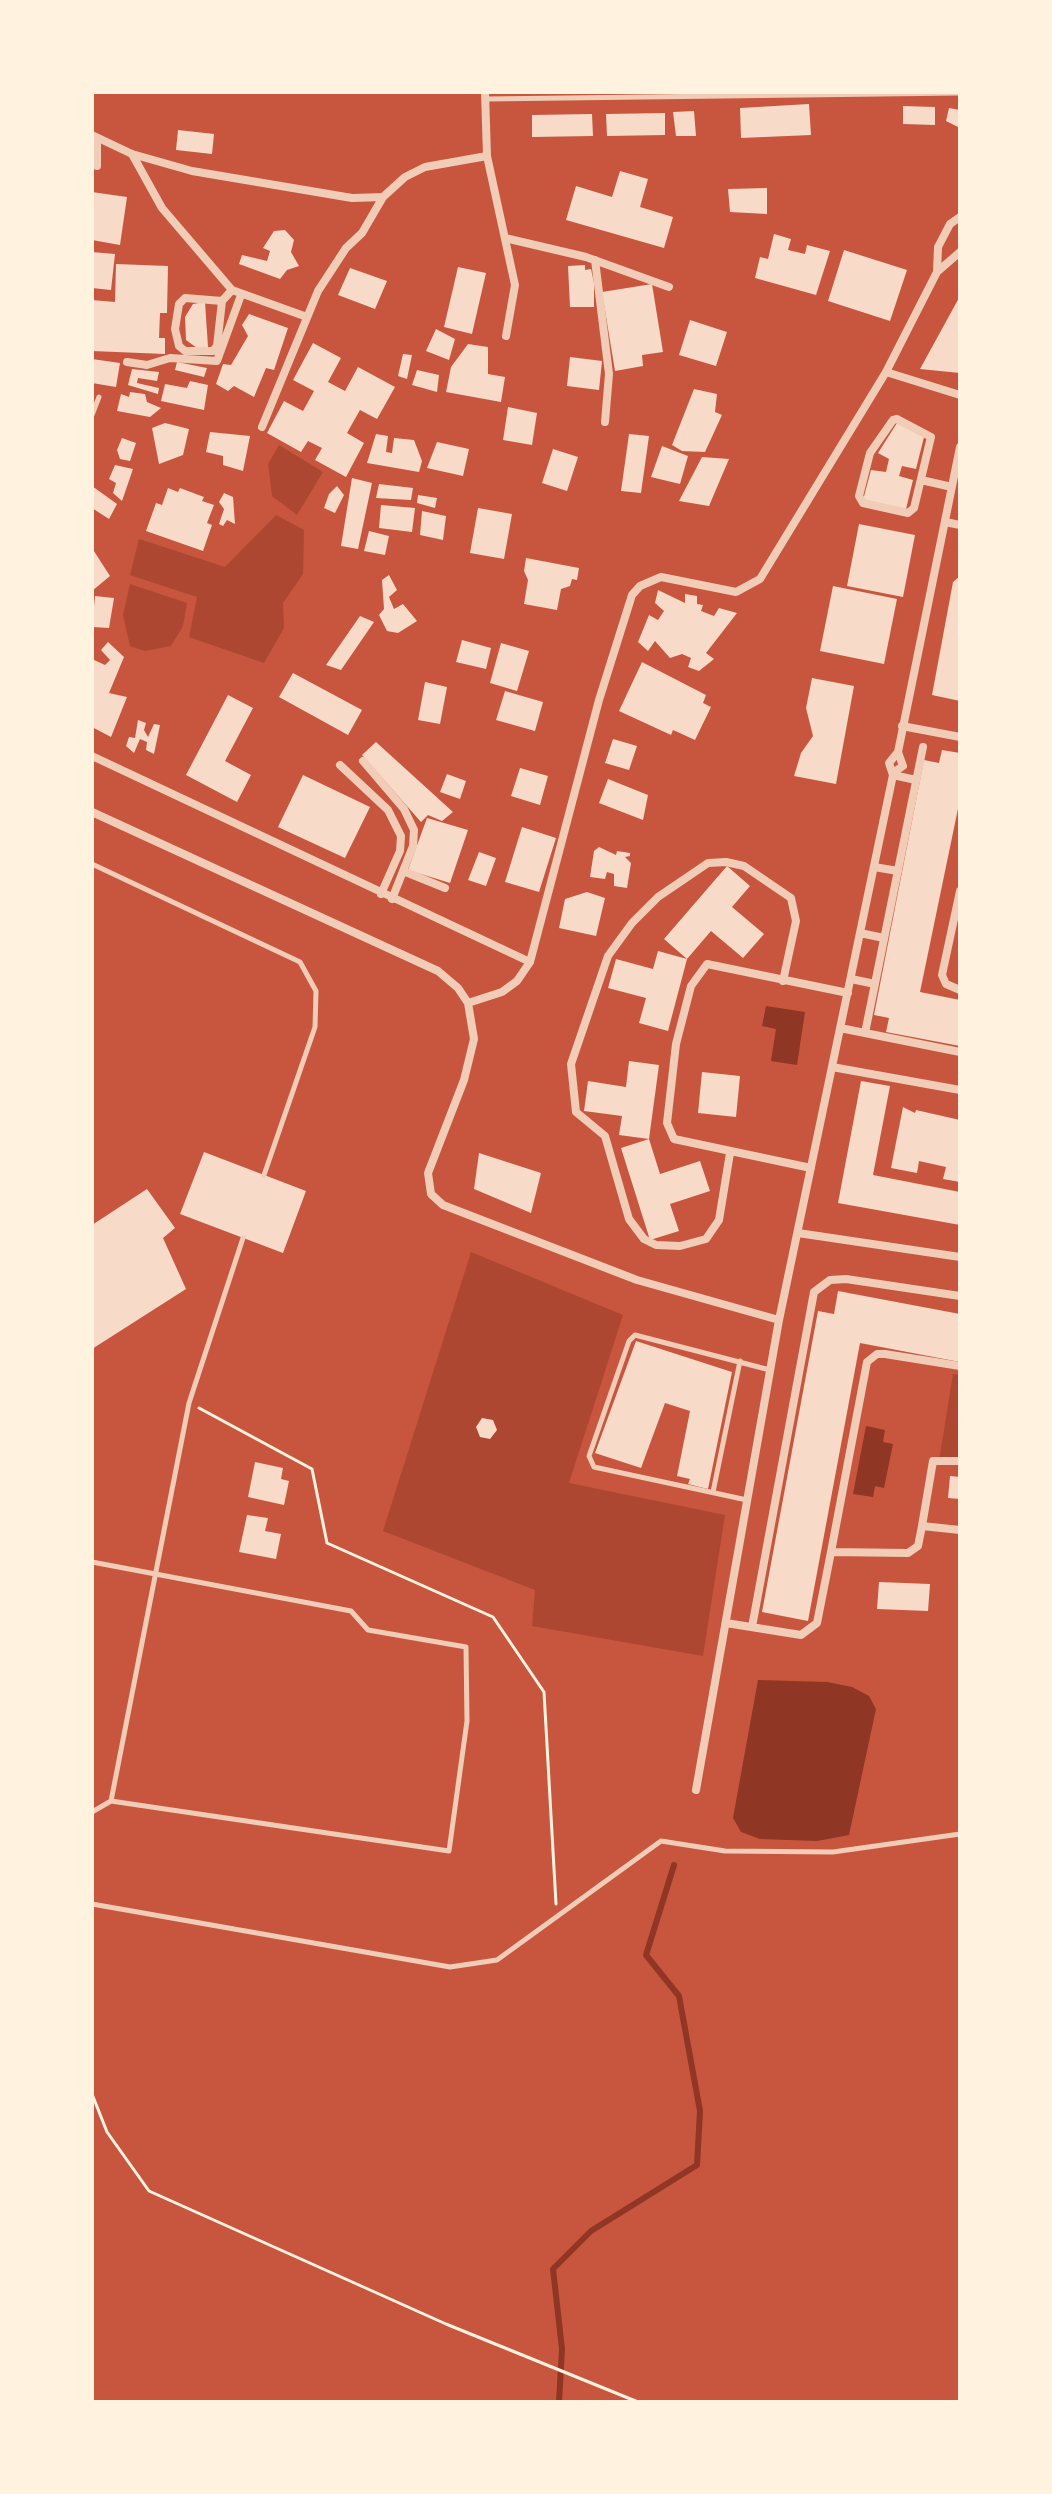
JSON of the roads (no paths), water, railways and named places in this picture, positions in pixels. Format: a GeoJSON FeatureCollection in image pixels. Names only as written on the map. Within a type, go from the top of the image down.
{"type":"FeatureCollection","features":[{"type":"Feature","properties":{"kind":"street"},"geometry":{"type":"LineString","coordinates":[[486,95],[487,156],[515,285],[506,336]]}},
{"type":"Feature","properties":{"kind":"street"},"geometry":{"type":"LineString","coordinates":[[97,166],[95,136],[132,154],[192,171],[352,198],[383,197]]}},
{"type":"Feature","properties":{"kind":"street"},"geometry":{"type":"LineString","coordinates":[[132,154],[162,208],[236,292],[307,317]]}},
{"type":"Feature","properties":{"kind":"street"},"geometry":{"type":"LineString","coordinates":[[262,427],[307,317],[331,269],[362,233],[383,197],[405,177],[425,167],[487,156]]}},
{"type":"Feature","properties":{"kind":"street"},"geometry":{"type":"LineString","coordinates":[[937,272],[938,247],[950,224],[960,217]]}},
{"type":"Feature","properties":{"kind":"street"},"geometry":{"type":"LineString","coordinates":[[505,238],[595,260],[669,287]]}},
{"type":"Feature","properties":{"kind":"street"},"geometry":{"type":"LineString","coordinates":[[468,1003],[502,992],[517,981],[530,962],[595,715],[632,595],[640,586],[661,577],[736,592],[760,579],[886,372],[937,272],[960,252]]}},
{"type":"Feature","properties":{"kind":"street"},"geometry":{"type":"LineString","coordinates":[[595,260],[609,374],[605,422]]}},
{"type":"Feature","properties":{"kind":"street"},"geometry":{"type":"LineString","coordinates":[[222,301],[217,346],[213,351],[185,351],[179,346],[175,329],[179,304],[190,296],[222,301],[236,292]]}},
{"type":"Feature","properties":{"kind":"street"},"geometry":{"type":"LineString","coordinates":[[127,362],[147,365],[170,358],[217,361],[236,292]]}},
{"type":"Feature","properties":{"kind":"street"},"geometry":{"type":"LineString","coordinates":[[886,372],[960,395]]}},
{"type":"Feature","properties":{"kind":"street"},"geometry":{"type":"LineString","coordinates":[[894,419],[930,435],[921,480],[914,508],[908,513],[860,500],[870,453],[894,419]]}},
{"type":"Feature","properties":{"kind":"street"},"geometry":{"type":"LineString","coordinates":[[696,1790],[779,1320],[894,773],[889,763],[898,752],[960,447]]}},
{"type":"Feature","properties":{"kind":"street"},"geometry":{"type":"LineString","coordinates":[[921,480],[952,487]]}},
{"type":"Feature","properties":{"kind":"street"},"geometry":{"type":"LineString","coordinates":[[945,522],[960,525]]}},
{"type":"Feature","properties":{"kind":"street"},"geometry":{"type":"LineString","coordinates":[[902,726],[960,737]]}},
{"type":"Feature","properties":{"kind":"street"},"geometry":{"type":"LineString","coordinates":[[865,1033],[923,747]]}},
{"type":"Feature","properties":{"kind":"street"},"geometry":{"type":"LineString","coordinates":[[92,756],[530,962]]}},
{"type":"Feature","properties":{"kind":"street"},"geometry":{"type":"LineString","coordinates":[[363,761],[410,820],[413,846],[392,899]]}},
{"type":"Feature","properties":{"kind":"street"},"geometry":{"type":"LineString","coordinates":[[340,765],[388,810],[401,836],[400,851],[381,894]]}},
{"type":"Feature","properties":{"kind":"street"},"geometry":{"type":"LineString","coordinates":[[894,773],[916,780]]}},
{"type":"Feature","properties":{"kind":"street"},"geometry":{"type":"LineString","coordinates":[[92,812],[438,971],[468,1003],[474,1039],[464,1080],[428,1173],[431,1194],[455,1210],[637,1280],[779,1320]]}},
{"type":"Feature","properties":{"kind":"street"},"geometry":{"type":"LineString","coordinates":[[730,1153],[719,1220],[706,1239],[680,1246],[656,1245],[644,1239],[629,1219],[605,1136],[576,1112],[571,1064],[608,956],[632,923],[658,897],[708,863],[726,862],[744,866],[791,898],[796,921],[783,981]]}},
{"type":"Feature","properties":{"kind":"street"},"geometry":{"type":"LineString","coordinates":[[874,867],[898,871]]}},
{"type":"Feature","properties":{"kind":"street"},"geometry":{"type":"LineString","coordinates":[[403,871],[445,888]]}},
{"type":"Feature","properties":{"kind":"street"},"geometry":{"type":"LineString","coordinates":[[960,891],[942,975],[946,984],[960,990]]}},
{"type":"Feature","properties":{"kind":"street"},"geometry":{"type":"LineString","coordinates":[[860,933],[884,938]]}},
{"type":"Feature","properties":{"kind":"street"},"geometry":{"type":"LineString","coordinates":[[811,1168],[677,1140],[668,1130],[676,1044],[691,986],[703,966],[711,963],[848,993]]}},
{"type":"Feature","properties":{"kind":"street"},"geometry":{"type":"LineString","coordinates":[[851,979],[875,984]]}},
{"type":"Feature","properties":{"kind":"street"},"geometry":{"type":"LineString","coordinates":[[840,1028],[960,1052]]}},
{"type":"Feature","properties":{"kind":"street"},"geometry":{"type":"LineString","coordinates":[[832,1067],[960,1090]]}},
{"type":"Feature","properties":{"kind":"street"},"geometry":{"type":"LineString","coordinates":[[798,1233],[960,1257]]}},
{"type":"Feature","properties":{"kind":"street"},"geometry":{"type":"LineString","coordinates":[[752,1627],[814,1292],[830,1280],[846,1279],[960,1296]]}},
{"type":"Feature","properties":{"kind":"street"},"geometry":{"type":"LineString","coordinates":[[726,1623],[801,1635],[817,1623],[867,1362],[877,1354],[885,1354],[960,1366]]}},
{"type":"Feature","properties":{"kind":"street"},"geometry":{"type":"LineString","coordinates":[[831,1552],[908,1553],[918,1546],[933,1461],[960,1461]]}},
{"type":"Feature","properties":{"kind":"street"},"geometry":{"type":"LineString","coordinates":[[922,1526],[960,1530]]}},
{"type":"Feature","properties":{"kind":"lane"},"geometry":{"type":"LineString","coordinates":[[486,95],[960,93]]}},
{"type":"Feature","properties":{"kind":"lane"},"geometry":{"type":"LineString","coordinates":[[92,415],[99,397]]}},
{"type":"Feature","properties":{"kind":"lane"},"geometry":{"type":"LineString","coordinates":[[92,864],[300,962],[316,991],[315,1027],[264,1175]]}},
{"type":"Feature","properties":{"kind":"lane"},"geometry":{"type":"LineString","coordinates":[[111,1801],[189,1403],[243,1238]]}},
{"type":"Feature","properties":{"kind":"lane"},"geometry":{"type":"LineString","coordinates":[[747,1500],[594,1467],[589,1456],[632,1337],[641,1335],[770,1370]]}},
{"type":"Feature","properties":{"kind":"lane"},"geometry":{"type":"LineString","coordinates":[[713,1492],[740,1361]]}},
{"type":"Feature","properties":{"kind":"lane"},"geometry":{"type":"LineString","coordinates":[[92,1562],[351,1611],[368,1630],[466,1647],[467,1721],[449,1851],[111,1801],[92,1812]]}},
{"type":"Feature","properties":{"kind":"lane"},"geometry":{"type":"LineString","coordinates":[[92,1904],[450,1967],[497,1960],[661,1841],[725,1851],[833,1852],[960,1834]]}},
{"type":"Feature","properties":{"kind":"waterway"},"geometry":{"type":"LineString","coordinates":[[559,2402],[562,2349],[553,2269],[591,2231],[697,2165],[700,2111],[679,1996],[646,1955],[674,1865]]}}]}
